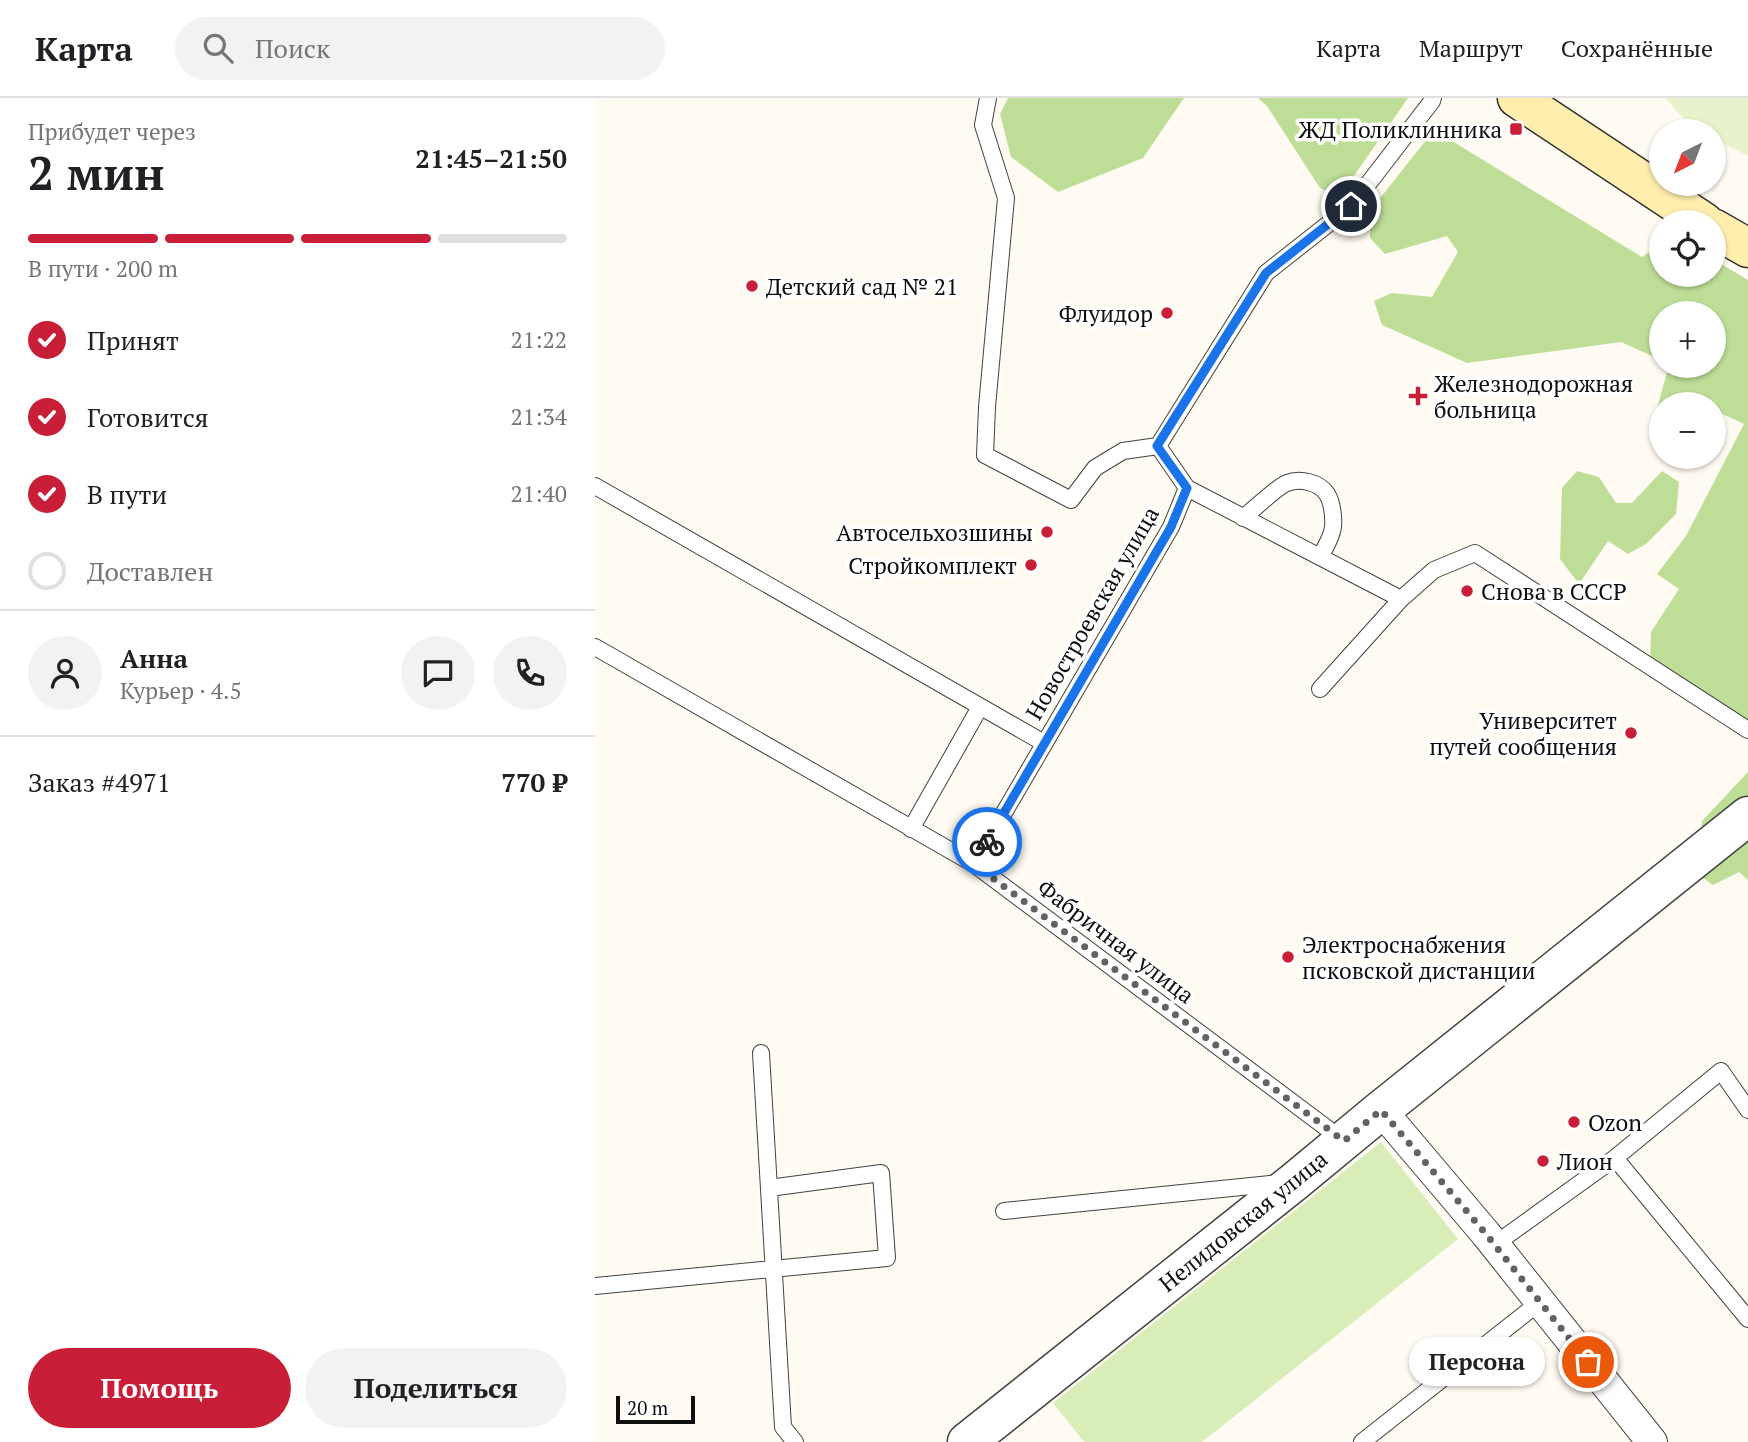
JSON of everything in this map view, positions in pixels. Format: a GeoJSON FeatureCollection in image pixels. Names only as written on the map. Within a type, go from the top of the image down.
{"type":"FeatureCollection","features":[{"type":"Feature","properties":{"kind":"main road"},"geometry":{"type":"LineString","coordinates":[[1517,98],[1686,210]]}},
{"type":"Feature","properties":{"kind":"main road"},"geometry":{"type":"LineString","coordinates":[[1726,235],[1748,248]]}},
{"type":"Feature","properties":{"kind":"street","name":"Нелидовская улица"},"geometry":{"type":"LineString","coordinates":[[967,1442],[1745,823]]}},
{"type":"Feature","properties":{"kind":"street"},"geometry":{"type":"LineString","coordinates":[[1381,1110],[1494,1245],[1652,1442]]}},
{"type":"Feature","properties":{"kind":"lane"},"geometry":{"type":"LineString","coordinates":[[988,98],[983,125],[1006,198],[985,455],[1071,500],[1095,468],[1123,451],[1157,446],[1266,273],[1351,206],[1433,98]]}},
{"type":"Feature","properties":{"kind":"lane"},"geometry":{"type":"LineString","coordinates":[[1157,446],[1187,488],[1401,599]]}},
{"type":"Feature","properties":{"kind":"lane"},"geometry":{"type":"LineString","coordinates":[[1243,518],[1286,483],[1303,481],[1316,484],[1327,494],[1332,509],[1333,528],[1320,557]]}},
{"type":"Feature","properties":{"kind":"lane"},"geometry":{"type":"LineString","coordinates":[[595,486],[1044,743]]}},
{"type":"Feature","properties":{"kind":"lane","name":"Новостроевская улица"},"geometry":{"type":"LineString","coordinates":[[974,864],[1171,527],[1187,488]]}},
{"type":"Feature","properties":{"kind":"lane"},"geometry":{"type":"LineString","coordinates":[[1320,689],[1401,599],[1434,570],[1475,553],[1748,730]]}},
{"type":"Feature","properties":{"kind":"lane","name":"Фабричная улица"},"geometry":{"type":"LineString","coordinates":[[595,647],[974,864],[1344,1141]]}},
{"type":"Feature","properties":{"kind":"lane"},"geometry":{"type":"LineString","coordinates":[[911,829],[980,708]]}},
{"type":"Feature","properties":{"kind":"lane"},"geometry":{"type":"LineString","coordinates":[[761,1053],[783,1427],[795,1442]]}},
{"type":"Feature","properties":{"kind":"lane"},"geometry":{"type":"LineString","coordinates":[[1494,1245],[1615,1158],[1721,1071],[1748,1110]]}},
{"type":"Feature","properties":{"kind":"lane"},"geometry":{"type":"LineString","coordinates":[[1615,1158],[1748,1318]]}},
{"type":"Feature","properties":{"kind":"lane"},"geometry":{"type":"LineString","coordinates":[[595,1286],[887,1258],[881,1173],[769,1188]]}},
{"type":"Feature","properties":{"kind":"lane"},"geometry":{"type":"LineString","coordinates":[[1004,1211],[1294,1182]]}},
{"type":"Feature","properties":{"kind":"lane"},"geometry":{"type":"LineString","coordinates":[[1362,1442],[1539,1302]]}},
{"type":"Feature","properties":{"kind":"green space"},"geometry":{"type":"Polygon","coordinates":[[[1008,98],[1184,98],[1143,158],[1058,192],[1011,157],[1000,114],[1008,98]]]}},
{"type":"Feature","properties":{"kind":"green space"},"geometry":{"type":"Polygon","coordinates":[[[1258,98],[1408,98],[1340,196],[1320,188],[1267,106],[1258,98]]]}},
{"type":"Feature","properties":{"kind":"green space"},"geometry":{"type":"Polygon","coordinates":[[[1665,98],[1748,98],[1748,156],[1726,145],[1726,119],[1685,119],[1665,98]]]}},
{"type":"Feature","properties":{"kind":"green space"},"geometry":{"type":"Polygon","coordinates":[[[1434,130],[1642,257],[1649,252],[1649,287],[1726,287],[1726,267],[1748,280],[1748,738],[1650,671],[1651,632],[1679,589],[1657,574],[1686,536],[1721,469],[1726,469],[1726,459],[1744,424],[1726,416],[1726,392],[1662,392],[1666,378],[1726,378],[1726,301],[1649,301],[1649,355],[1621,342],[1467,363],[1382,325],[1374,301],[1392,293],[1432,297],[1458,252],[1447,236],[1385,254],[1370,238],[1370,211],[1434,130]]]}},
{"type":"Feature","properties":{"kind":"green space"},"geometry":{"type":"Polygon","coordinates":[[[1577,471],[1599,477],[1616,503],[1632,503],[1662,471],[1679,482],[1676,514],[1646,544],[1628,554],[1608,541],[1579,584],[1560,559],[1562,488],[1577,471]]]}},
{"type":"Feature","properties":{"kind":"green space"},"geometry":{"type":"Polygon","coordinates":[[[1748,772],[1748,880],[1739,872],[1713,885],[1699,875],[1702,821],[1748,772]]]}},
{"type":"Feature","properties":{"kind":"green space"},"geometry":{"type":"Polygon","coordinates":[[[1381,1142],[1458,1239],[1202,1442],[1084,1442],[1053,1403],[1381,1142]]]}},
{"type":"Feature","properties":{"kind":"way so far"},"geometry":{"type":"LineString","coordinates":[[987,842],[974,864],[1344,1141],[1381,1110],[1486,1234],[1588,1362]]}},
{"type":"Feature","properties":{"kind":"place","name":"ЖД Поликлинника"},"geometry":{"type":"Point","coordinates":[1516,129]}},
{"type":"Feature","properties":{"kind":"place","name":"Детский сад № 21"},"geometry":{"type":"Point","coordinates":[752,286]}},
{"type":"Feature","properties":{"kind":"place","name":"Флуидор"},"geometry":{"type":"Point","coordinates":[1167,313]}},
{"type":"Feature","properties":{"kind":"place","name":"Железнодорожная больница"},"geometry":{"type":"Point","coordinates":[1418,396]}},
{"type":"Feature","properties":{"kind":"place","name":"Автосельхозшины"},"geometry":{"type":"Point","coordinates":[1047,532]}},
{"type":"Feature","properties":{"kind":"place","name":"Стройкомплект"},"geometry":{"type":"Point","coordinates":[1031,565]}},
{"type":"Feature","properties":{"kind":"place","name":"Снова в СССР"},"geometry":{"type":"Point","coordinates":[1467,591]}},
{"type":"Feature","properties":{"kind":"place","name":"Университет путей сообщения"},"geometry":{"type":"Point","coordinates":[1631,733]}},
{"type":"Feature","properties":{"kind":"place","name":"Электроснабжения псковской дистанции"},"geometry":{"type":"Point","coordinates":[1288,957]}},
{"type":"Feature","properties":{"kind":"place","name":"Ozon"},"geometry":{"type":"Point","coordinates":[1574,1122]}},
{"type":"Feature","properties":{"kind":"place","name":"Лион"},"geometry":{"type":"Point","coordinates":[1543,1161]}},
{"type":"Feature","properties":{"kind":"place","name":"Персона"},"geometry":{"type":"Point","coordinates":[1588,1362]}},
{"type":"Feature","properties":{"kind":"route"},"geometry":{"type":"LineString","coordinates":[[987,842],[1171,527],[1187,488],[1157,446],[1266,273],[1351,206]]}}]}
